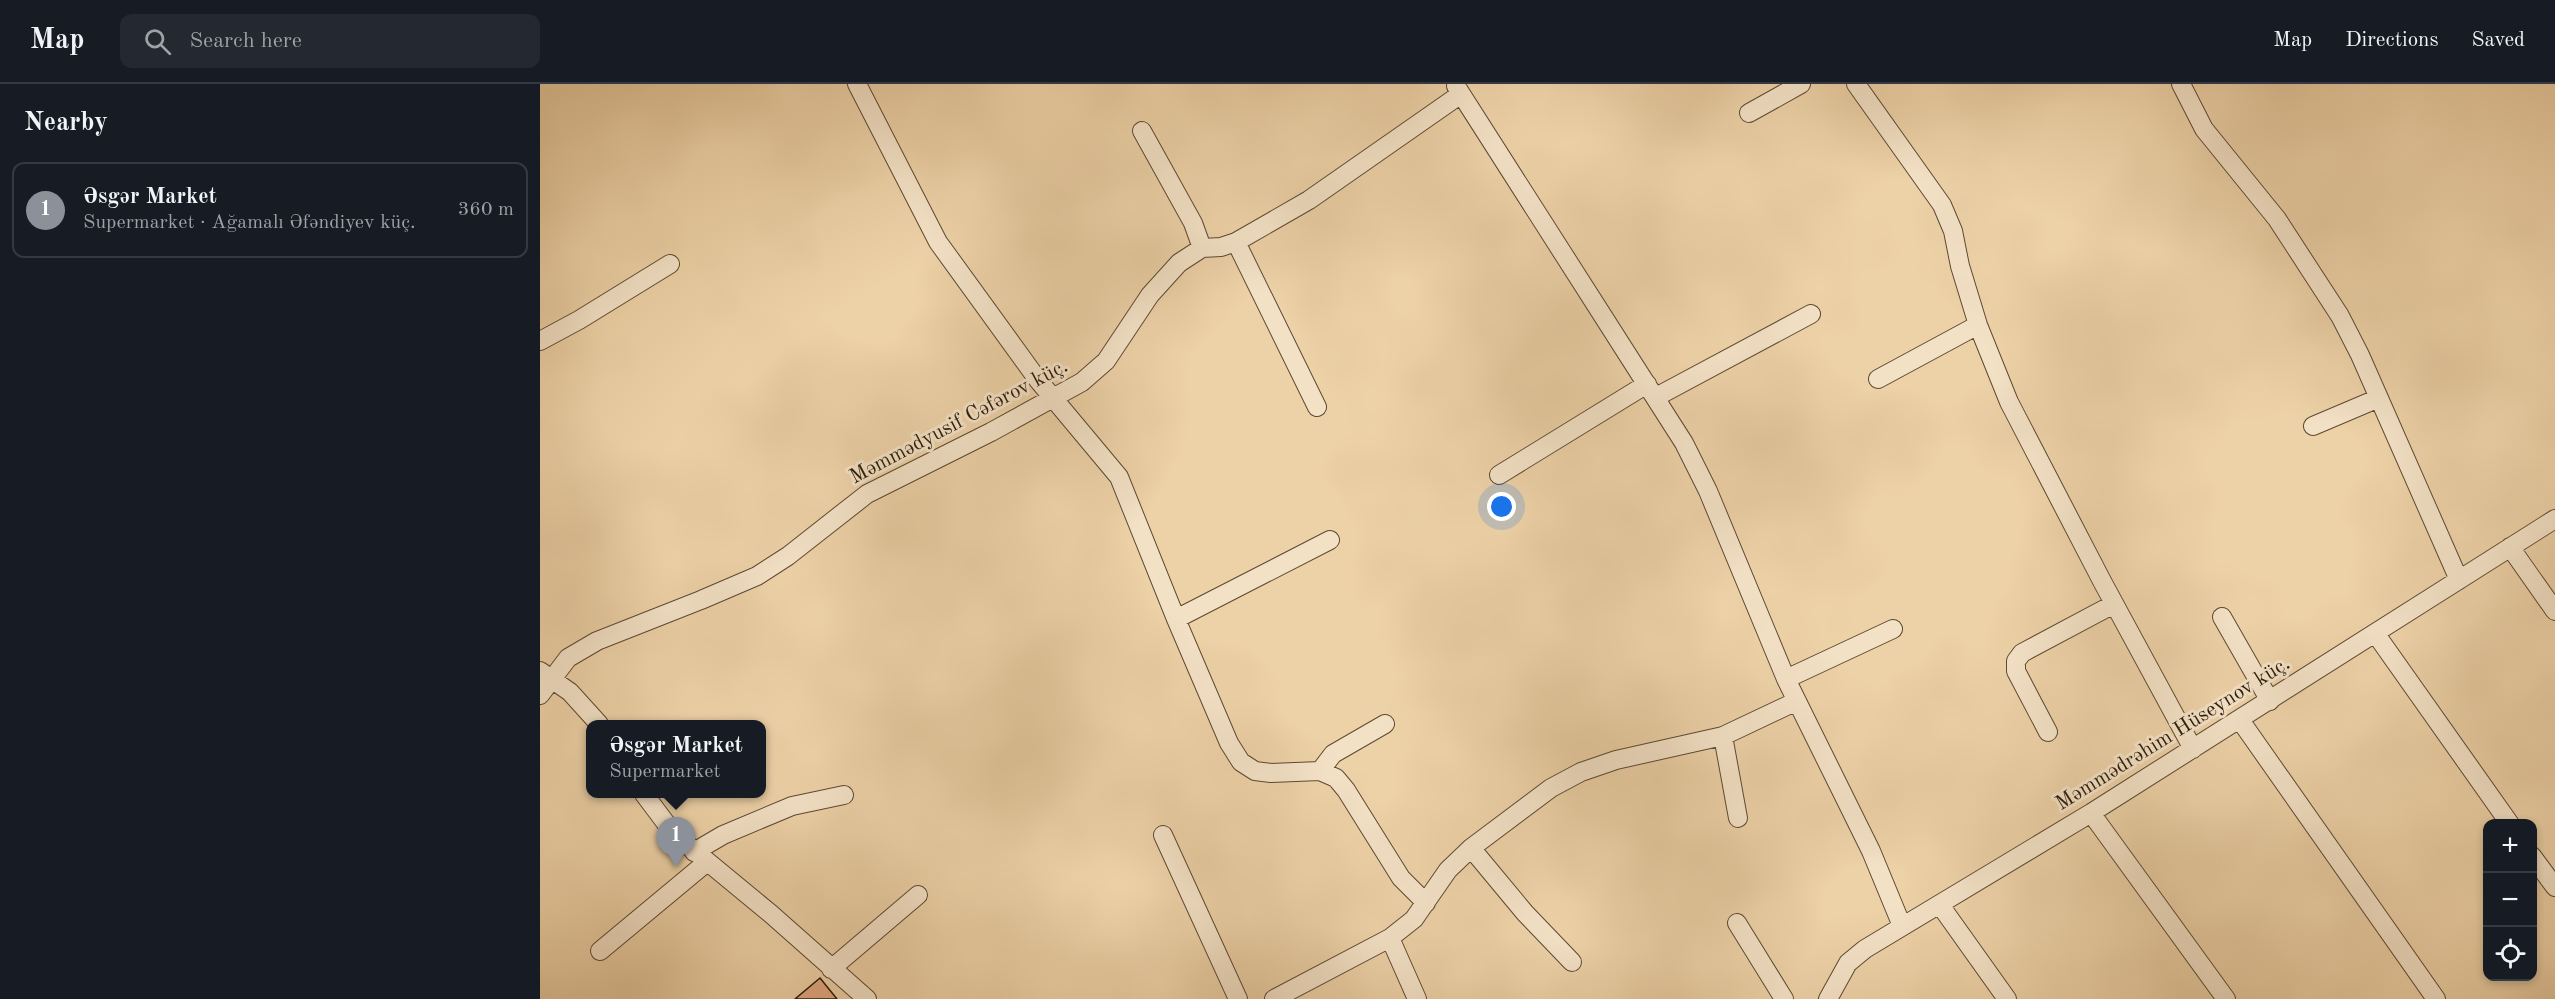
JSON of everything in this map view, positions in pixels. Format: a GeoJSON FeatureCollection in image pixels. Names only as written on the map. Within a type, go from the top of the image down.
{"type":"FeatureCollection","features":[{"type":"Feature","properties":{"kind":"street"},"geometry":{"type":"LineString","coordinates":[[857,84],[938,242],[1052,398],[1119,477],[1229,743],[1241,762],[1255,771],[1271,773],[1320,771],[1336,778],[1346,789],[1401,878],[1426,903]]}},
{"type":"Feature","properties":{"kind":"street"},"geometry":{"type":"LineString","coordinates":[[1749,113],[1801,84]]}},
{"type":"Feature","properties":{"kind":"street"},"geometry":{"type":"LineString","coordinates":[[1856,84],[1942,205],[1953,231],[1960,266],[1978,325],[2009,402],[2114,604],[2193,749]]}},
{"type":"Feature","properties":{"kind":"street"},"geometry":{"type":"LineString","coordinates":[[2181,84],[2204,129],[2277,219],[2340,316],[2379,398],[2459,580]]}},
{"type":"Feature","properties":{"kind":"street"},"geometry":{"type":"LineString","coordinates":[[1458,89],[1684,443],[1708,491],[1786,679],[1871,850],[1902,926]]}},
{"type":"Feature","properties":{"kind":"street","name":"Məmmədyusif Cəfərov küç."},"geometry":{"type":"LineString","coordinates":[[540,695],[546,675],[568,658],[597,641],[757,576],[788,556],[867,494],[991,432],[1095,373],[1106,361],[1150,294],[1179,263],[1202,248],[1221,247],[1236,242],[1309,200],[1458,89]]}},
{"type":"Feature","properties":{"kind":"street"},"geometry":{"type":"LineString","coordinates":[[1142,131],[1193,223],[1202,248]]}},
{"type":"Feature","properties":{"kind":"street"},"geometry":{"type":"LineString","coordinates":[[1236,242],[1317,407]]}},
{"type":"Feature","properties":{"kind":"street"},"geometry":{"type":"LineString","coordinates":[[540,340],[579,320],[670,264]]}},
{"type":"Feature","properties":{"kind":"street"},"geometry":{"type":"LineString","coordinates":[[1499,476],[1651,391],[1811,314]]}},
{"type":"Feature","properties":{"kind":"street"},"geometry":{"type":"LineString","coordinates":[[1878,379],[1978,325]]}},
{"type":"Feature","properties":{"kind":"street"},"geometry":{"type":"LineString","coordinates":[[2313,426],[2379,398]]}},
{"type":"Feature","properties":{"kind":"street","name":"Məmmədrəhim Hüseynov küç."},"geometry":{"type":"LineString","coordinates":[[1828,999],[1848,963],[1865,949],[2091,813],[2555,519]]}},
{"type":"Feature","properties":{"kind":"street"},"geometry":{"type":"LineString","coordinates":[[1176,619],[1330,540]]}},
{"type":"Feature","properties":{"kind":"street"},"geometry":{"type":"LineString","coordinates":[[2510,547],[2555,611]]}},
{"type":"Feature","properties":{"kind":"street"},"geometry":{"type":"LineString","coordinates":[[2048,732],[2016,671],[2016,661],[2022,653],[2114,604]]}},
{"type":"Feature","properties":{"kind":"street"},"geometry":{"type":"LineString","coordinates":[[2222,617],[2270,701]]}},
{"type":"Feature","properties":{"kind":"street"},"geometry":{"type":"LineString","coordinates":[[1786,679],[1893,629]]}},
{"type":"Feature","properties":{"kind":"street"},"geometry":{"type":"LineString","coordinates":[[2375,633],[2506,819]]}},
{"type":"Feature","properties":{"kind":"street"},"geometry":{"type":"LineString","coordinates":[[546,675],[581,703],[595,720]]}},
{"type":"Feature","properties":{"kind":"street"},"geometry":{"type":"LineString","coordinates":[[1274,999],[1390,938],[1414,919],[1448,870],[1471,848],[1551,788],[1581,772],[1616,760],[1723,736],[1797,701]]}},
{"type":"Feature","properties":{"kind":"street"},"geometry":{"type":"LineString","coordinates":[[2240,720],[2436,999]]}},
{"type":"Feature","properties":{"kind":"street"},"geometry":{"type":"LineString","coordinates":[[1320,771],[1333,754],[1385,724]]}},
{"type":"Feature","properties":{"kind":"street"},"geometry":{"type":"LineString","coordinates":[[1723,736],[1738,818]]}},
{"type":"Feature","properties":{"kind":"street"},"geometry":{"type":"LineString","coordinates":[[600,951],[723,835],[792,806],[844,795]]}},
{"type":"Feature","properties":{"kind":"street"},"geometry":{"type":"LineString","coordinates":[[647,798],[674,834],[771,914],[867,999]]}},
{"type":"Feature","properties":{"kind":"street"},"geometry":{"type":"LineString","coordinates":[[2091,813],[2226,999]]}},
{"type":"Feature","properties":{"kind":"street"},"geometry":{"type":"LineString","coordinates":[[1163,835],[1238,999]]}},
{"type":"Feature","properties":{"kind":"street"},"geometry":{"type":"LineString","coordinates":[[1471,848],[1525,913],[1572,962]]}},
{"type":"Feature","properties":{"kind":"street"},"geometry":{"type":"LineString","coordinates":[[2537,863],[2555,887]]}},
{"type":"Feature","properties":{"kind":"street"},"geometry":{"type":"LineString","coordinates":[[831,969],[918,895]]}},
{"type":"Feature","properties":{"kind":"street"},"geometry":{"type":"LineString","coordinates":[[1940,905],[2007,999]]}},
{"type":"Feature","properties":{"kind":"street"},"geometry":{"type":"LineString","coordinates":[[1737,923],[1784,999]]}},
{"type":"Feature","properties":{"kind":"street"},"geometry":{"type":"LineString","coordinates":[[1390,938],[1417,999]]}},
{"type":"Feature","properties":{"kind":"building"},"geometry":{"type":"Polygon","coordinates":[[[820,978],[837,999],[795,999],[820,978]]]}},
{"type":"Feature","properties":{"kind":"place","name":"Əsgər Market"},"geometry":{"type":"Point","coordinates":[676,867]}}]}
